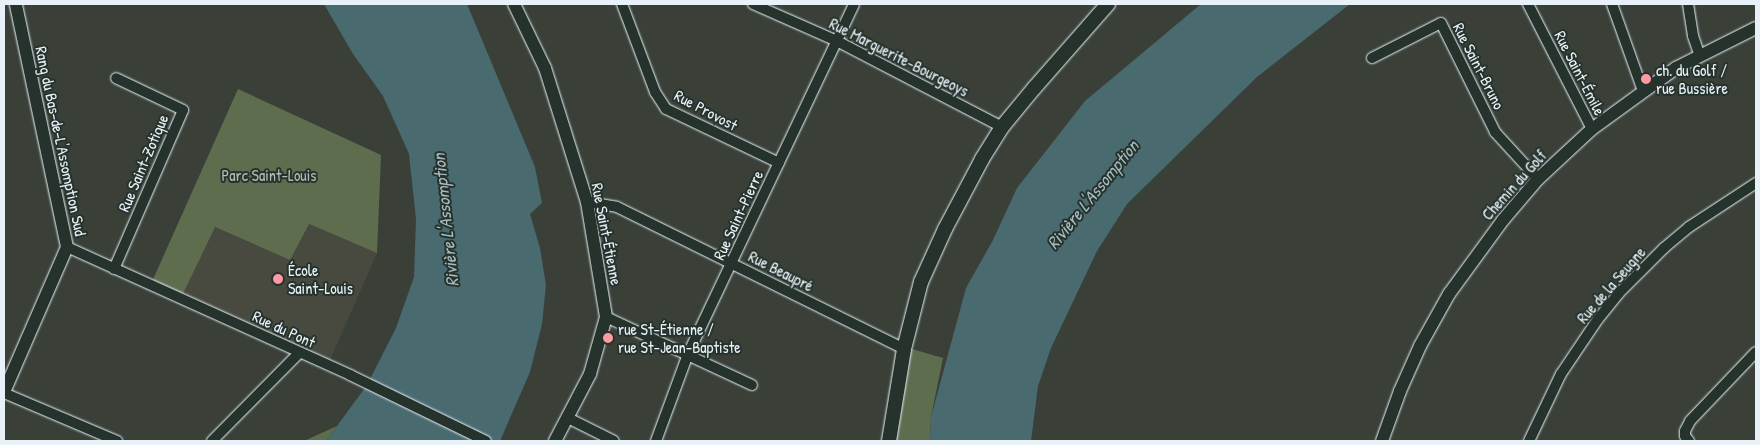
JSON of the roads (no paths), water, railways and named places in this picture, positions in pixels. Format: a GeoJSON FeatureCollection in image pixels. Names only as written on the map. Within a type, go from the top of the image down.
{"type":"FeatureCollection","features":[{"type":"Feature","properties":{"kind":"main road"},"geometry":{"type":"LineString","coordinates":[[889,441],[904,349],[921,282],[966,187],[1002,127],[1030,92],[1108,4]]}},
{"type":"Feature","properties":{"kind":"street","name":"Rang du Bas-de-L'Assomption Sud"},"geometry":{"type":"LineString","coordinates":[[4,392],[67,247],[16,4]]}},
{"type":"Feature","properties":{"kind":"street","name":"Rue Saint-Étienne"},"geometry":{"type":"LineString","coordinates":[[514,4],[545,68],[587,202],[606,317],[590,374],[555,441]]}},
{"type":"Feature","properties":{"kind":"street","name":"Rue Provost"},"geometry":{"type":"LineString","coordinates":[[622,4],[655,92],[666,109],[779,163]]}},
{"type":"Feature","properties":{"kind":"street","name":"Rue Marguerite-Bourgeoys"},"geometry":{"type":"LineString","coordinates":[[753,4],[837,41],[1002,127]]}},
{"type":"Feature","properties":{"kind":"street","name":"Rue Saint-Pierre"},"geometry":{"type":"LineString","coordinates":[[656,441],[688,354],[854,4]]}},
{"type":"Feature","properties":{"kind":"street","name":"Rue Saint-Émile"},"geometry":{"type":"LineString","coordinates":[[1528,4],[1592,129]]}},
{"type":"Feature","properties":{"kind":"street"},"geometry":{"type":"LineString","coordinates":[[1612,4],[1643,91]]}},
{"type":"Feature","properties":{"kind":"street"},"geometry":{"type":"LineString","coordinates":[[1688,4],[1693,36],[1700,56]]}},
{"type":"Feature","properties":{"kind":"street","name":"Rue Saint-Bruno"},"geometry":{"type":"LineString","coordinates":[[1372,58],[1441,23],[1495,132],[1538,180]]}},
{"type":"Feature","properties":{"kind":"street","name":"Chemin du Golf"},"geometry":{"type":"LineString","coordinates":[[1382,441],[1400,391],[1420,346],[1449,294],[1503,220],[1538,180],[1592,129],[1643,91],[1676,68],[1756,28]]}},
{"type":"Feature","properties":{"kind":"street","name":"Rue Saint-Zotique"},"geometry":{"type":"LineString","coordinates":[[114,269],[183,110],[116,78]]}},
{"type":"Feature","properties":{"kind":"street","name":"Rue de la Seugne"},"geometry":{"type":"LineString","coordinates":[[1529,441],[1561,374],[1598,319],[1620,293],[1664,248],[1689,227],[1756,183]]}},
{"type":"Feature","properties":{"kind":"street","name":"Rue Beaupré"},"geometry":{"type":"LineString","coordinates":[[587,202],[617,208],[904,349]]}},
{"type":"Feature","properties":{"kind":"street","name":"Rue du Pont"},"geometry":{"type":"LineString","coordinates":[[67,247],[350,375],[486,441]]}},
{"type":"Feature","properties":{"kind":"street"},"geometry":{"type":"LineString","coordinates":[[606,317],[752,385]]}},
{"type":"Feature","properties":{"kind":"street"},"geometry":{"type":"LineString","coordinates":[[1689,441],[1685,436],[1685,431],[1690,422],[1756,352]]}},
{"type":"Feature","properties":{"kind":"street"},"geometry":{"type":"LineString","coordinates":[[212,441],[299,353]]}},
{"type":"Feature","properties":{"kind":"street"},"geometry":{"type":"LineString","coordinates":[[4,392],[117,441]]}},
{"type":"Feature","properties":{"kind":"street"},"geometry":{"type":"LineString","coordinates":[[568,418],[614,441]]}},
{"type":"Feature","properties":{"kind":"water","name":"Rivière L'Assomption"},"geometry":{"type":"Polygon","coordinates":[[[324,4],[467,4],[535,167],[542,203],[530,214],[540,248],[546,285],[542,324],[530,372],[500,441],[326,441],[367,385],[396,328],[414,277],[416,219],[409,154],[383,96],[353,54],[324,4]]]}},
{"type":"Feature","properties":{"kind":"water","name":"Rivière L'Assomption"},"geometry":{"type":"Polygon","coordinates":[[[1201,4],[1350,4],[1257,77],[1127,204],[1097,251],[1051,348],[1038,386],[1031,441],[930,441],[931,417],[966,288],[993,240],[1017,188],[1085,101],[1201,4]]]}},
{"type":"Feature","properties":{"kind":"place","name":"ch. du Golf / rue Bussière"},"geometry":{"type":"Point","coordinates":[1646,79]}},
{"type":"Feature","properties":{"kind":"place","name":"École Saint-Louis"},"geometry":{"type":"Point","coordinates":[278,279]}},
{"type":"Feature","properties":{"kind":"place","name":"rue St-Étienne / rue St-Jean-Baptiste"},"geometry":{"type":"Point","coordinates":[608,338]}},
{"type":"Feature","properties":{"kind":"park label","name":"Parc Saint-Louis"},"geometry":{"type":"Point","coordinates":[269,175]}}]}
